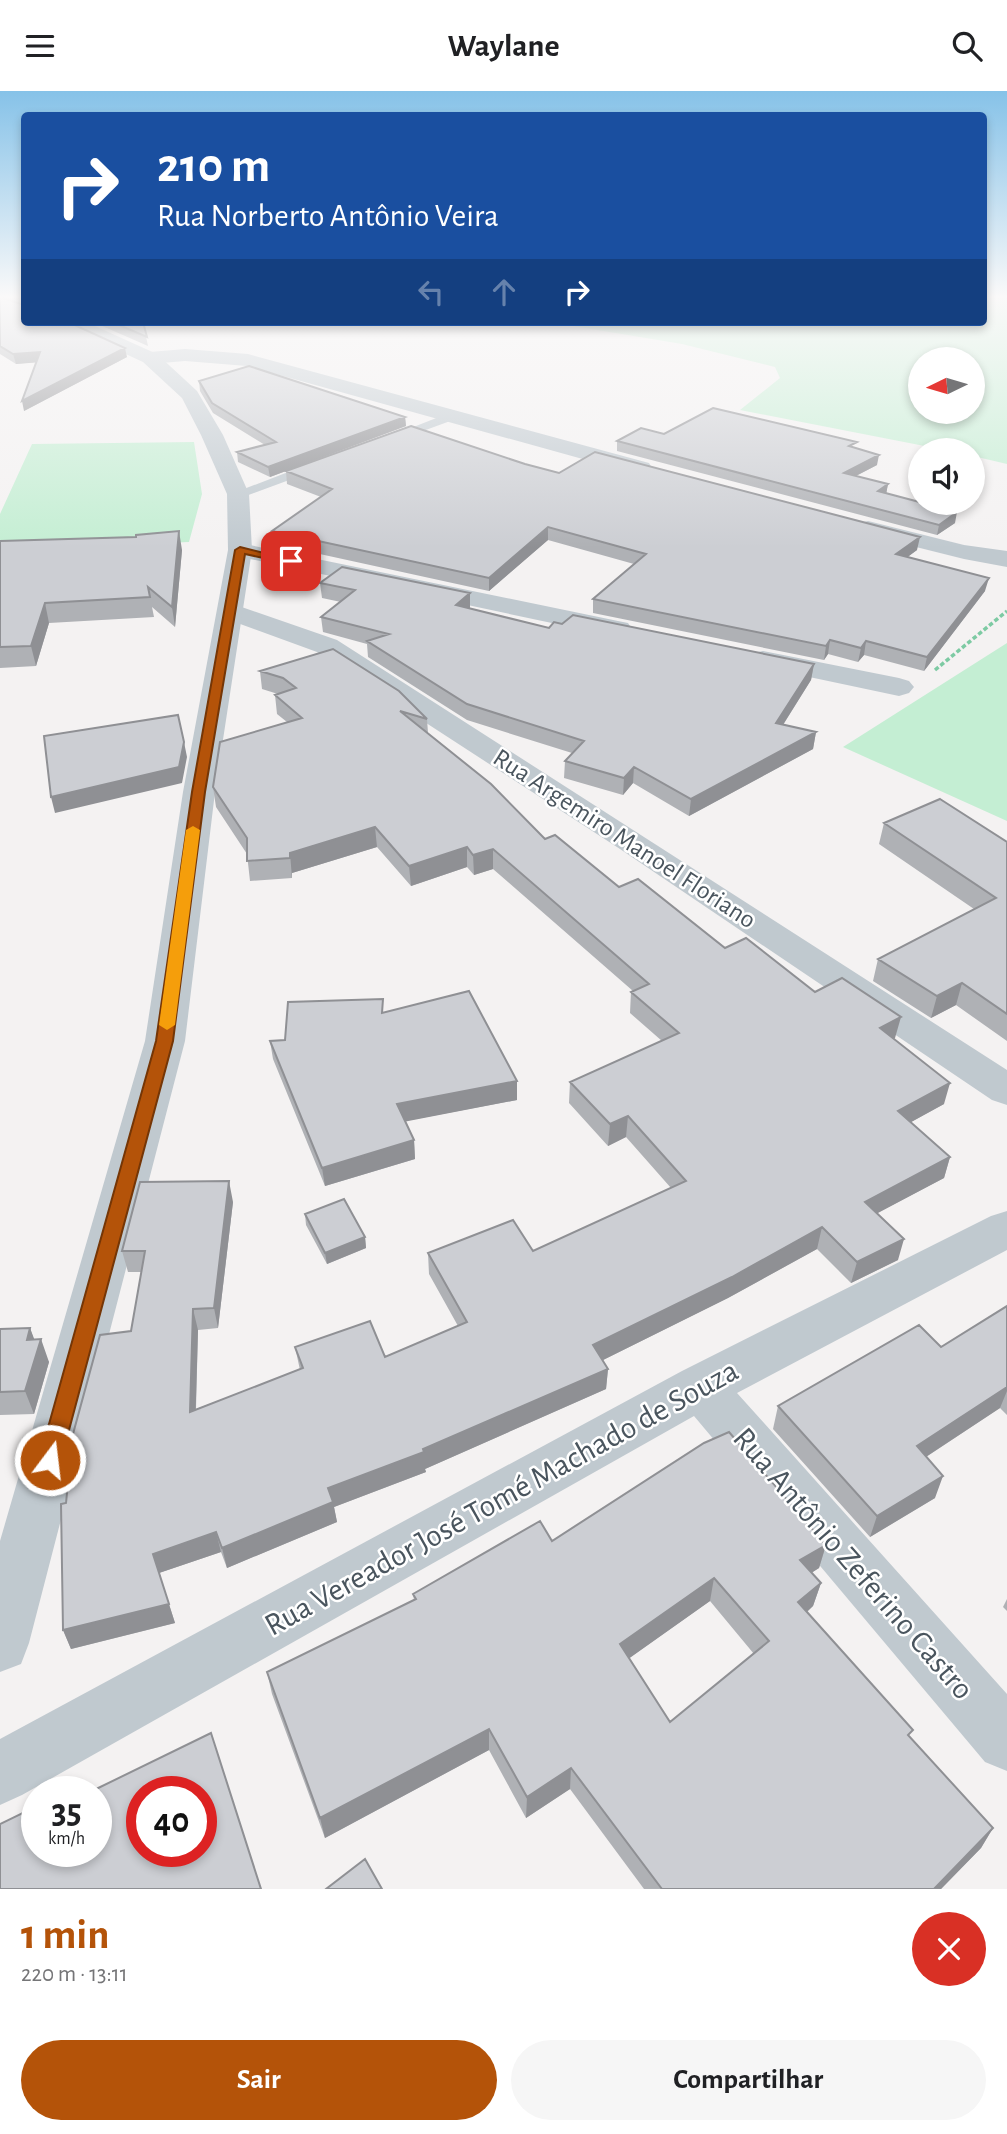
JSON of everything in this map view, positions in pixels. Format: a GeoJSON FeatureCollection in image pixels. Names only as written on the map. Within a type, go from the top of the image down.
{"type":"FeatureCollection","features":[{"type":"Feature","properties":{"kind":"street"},"geometry":{"type":"LineString","coordinates":[[0,1643],[164,1041],[198,792],[240,550],[238,494],[212,435],[190,395],[174,380]]}},
{"type":"Feature","properties":{"kind":"street"},"geometry":{"type":"LineString","coordinates":[[318,380],[664,474]]}},
{"type":"Feature","properties":{"kind":"street"},"geometry":{"type":"LineString","coordinates":[[848,522],[964,552],[1007,559]]}},
{"type":"Feature","properties":{"kind":"street"},"geometry":{"type":"LineString","coordinates":[[240,550],[639,633]]}},
{"type":"Feature","properties":{"kind":"street","name":"Rua Argemiro Manoel Floriano"},"geometry":{"type":"LineString","coordinates":[[230,611],[327,646],[632,842],[1007,1090]]}},
{"type":"Feature","properties":{"kind":"street"},"geometry":{"type":"LineString","coordinates":[[733,653],[899,687]]}},
{"type":"Feature","properties":{"kind":"street","name":"Rua Vereador José Tomé Machado de Souza"},"geometry":{"type":"LineString","coordinates":[[0,1773],[700,1387],[1007,1229]]}},
{"type":"Feature","properties":{"kind":"street","name":"Rua Antônio Zeferino Castro"},"geometry":{"type":"LineString","coordinates":[[700,1387],[1007,1740]]}},
{"type":"Feature","properties":{"kind":"lane"},"geometry":{"type":"LineString","coordinates":[[374,444],[449,417]]}},
{"type":"Feature","properties":{"kind":"lane"},"geometry":{"type":"LineString","coordinates":[[238,494],[325,462]]}},
{"type":"Feature","properties":{"kind":"path"},"geometry":{"type":"LineString","coordinates":[[899,687],[928,675],[1007,611]]}},
{"type":"Feature","properties":{"kind":"green space"},"geometry":{"type":"Polygon","coordinates":[[[778,380],[908,380],[908,424],[985,424],[985,380],[1007,380],[1007,464],[985,459],[985,438],[908,438],[908,443],[740,410],[778,380]]]}},
{"type":"Feature","properties":{"kind":"green space"},"geometry":{"type":"Polygon","coordinates":[[[194,442],[202,494],[189,542],[0,550],[0,514],[32,444],[194,442]]]}},
{"type":"Feature","properties":{"kind":"green space"},"geometry":{"type":"Polygon","coordinates":[[[1007,643],[1007,821],[843,747],[1007,643]]]}},
{"type":"Feature","properties":{"kind":"building"},"geometry":{"type":"Polygon","coordinates":[[[30,380],[63,380],[22,401],[30,380]]]}},
{"type":"Feature","properties":{"kind":"building"},"geometry":{"type":"Polygon","coordinates":[[[292,380],[405,417],[268,467],[237,452],[276,442],[212,403],[199,381],[292,380]]]}},
{"type":"Feature","properties":{"kind":"building"},"geometry":{"type":"Polygon","coordinates":[[[713,408],[857,442],[849,446],[879,455],[844,473],[888,484],[878,491],[908,499],[908,515],[953,515],[939,525],[617,441],[641,428],[664,434],[713,408]]]}},
{"type":"Feature","properties":{"kind":"building"},"geometry":{"type":"Polygon","coordinates":[[[411,426],[559,473],[595,452],[920,537],[896,554],[989,578],[927,657],[866,641],[861,648],[830,640],[826,646],[593,599],[646,554],[548,527],[489,578],[272,531],[332,489],[286,471],[411,426]]]}},
{"type":"Feature","properties":{"kind":"building"},"geometry":{"type":"Polygon","coordinates":[[[179,531],[172,607],[148,587],[150,597],[45,603],[31,646],[0,647],[0,541],[136,537],[179,531]]]}},
{"type":"Feature","properties":{"kind":"building"},"geometry":{"type":"Polygon","coordinates":[[[342,567],[470,593],[456,605],[549,628],[554,622],[562,624],[573,615],[814,664],[776,723],[816,732],[691,799],[634,767],[624,778],[565,761],[584,741],[467,704],[367,641],[389,634],[321,617],[355,590],[320,583],[342,567]]]}},
{"type":"Feature","properties":{"kind":"building"},"geometry":{"type":"Polygon","coordinates":[[[333,649],[399,691],[427,719],[400,711],[491,784],[545,839],[555,835],[619,887],[638,879],[725,948],[746,938],[815,992],[842,978],[901,1017],[880,1028],[950,1083],[898,1111],[950,1157],[865,1202],[904,1239],[857,1262],[822,1227],[732,1277],[593,1345],[608,1369],[423,1449],[424,1452],[328,1488],[333,1502],[222,1548],[216,1532],[153,1554],[169,1604],[63,1630],[61,1504],[66,1503],[73,1434],[100,1335],[131,1331],[145,1251],[122,1251],[140,1182],[229,1181],[214,1308],[193,1309],[190,1412],[303,1368],[295,1347],[370,1321],[385,1357],[467,1322],[428,1253],[513,1220],[533,1251],[686,1181],[628,1116],[610,1124],[570,1082],[679,1033],[631,992],[649,984],[493,849],[473,855],[467,847],[409,866],[375,827],[290,853],[290,858],[247,861],[247,838],[213,787],[220,742],[302,718],[275,695],[296,688],[283,678],[260,671],[333,649]]]}},
{"type":"Feature","properties":{"kind":"building"},"geometry":{"type":"Polygon","coordinates":[[[178,715],[184,742],[179,767],[51,797],[44,736],[178,715]]]}},
{"type":"Feature","properties":{"kind":"building"},"geometry":{"type":"Polygon","coordinates":[[[940,799],[1007,842],[1007,1014],[962,983],[937,996],[878,959],[996,898],[884,823],[940,799]]]}},
{"type":"Feature","properties":{"kind":"building"},"geometry":{"type":"Polygon","coordinates":[[[469,991],[517,1081],[397,1104],[414,1140],[322,1168],[270,1041],[285,1040],[288,1002],[383,999],[382,1013],[469,991]]]}},
{"type":"Feature","properties":{"kind":"building"},"geometry":{"type":"Polygon","coordinates":[[[344,1199],[365,1237],[325,1253],[305,1214],[344,1199]]]}},
{"type":"Feature","properties":{"kind":"building"},"geometry":{"type":"Polygon","coordinates":[[[1007,1306],[1007,1387],[917,1446],[943,1476],[877,1516],[778,1406],[919,1325],[941,1347],[1007,1306]]]}},
{"type":"Feature","properties":{"kind":"building"},"geometry":{"type":"Polygon","coordinates":[[[30,1328],[27,1340],[41,1339],[25,1391],[0,1392],[0,1329],[30,1328]]]}},
{"type":"Feature","properties":{"kind":"building"},"geometry":{"type":"Polygon","coordinates":[[[729,1432],[826,1545],[800,1560],[821,1583],[798,1602],[913,1730],[908,1735],[993,1828],[934,1889],[662,1889],[571,1768],[527,1797],[489,1729],[320,1818],[267,1672],[416,1599],[413,1594],[540,1521],[552,1541],[704,1443],[729,1432]],[[714,1578],[620,1644],[670,1722],[769,1641],[714,1578]]]}},
{"type":"Feature","properties":{"kind":"building"},"geometry":{"type":"Polygon","coordinates":[[[211,1733],[261,1889],[0,1889],[0,1824],[21,1814],[21,1867],[112,1867],[112,1781],[211,1733]]]}},
{"type":"Feature","properties":{"kind":"building"},"geometry":{"type":"Polygon","coordinates":[[[365,1859],[382,1889],[326,1889],[365,1859]]]}},
{"type":"Feature","properties":{"kind":"slow traffic"},"geometry":{"type":"LineString","coordinates":[[167,1025],[193,830]]}},
{"type":"Feature","properties":{"kind":"route"},"geometry":{"type":"LineString","coordinates":[[50,1460],[164,1041],[198,792],[240,550],[291,561]]}}]}
